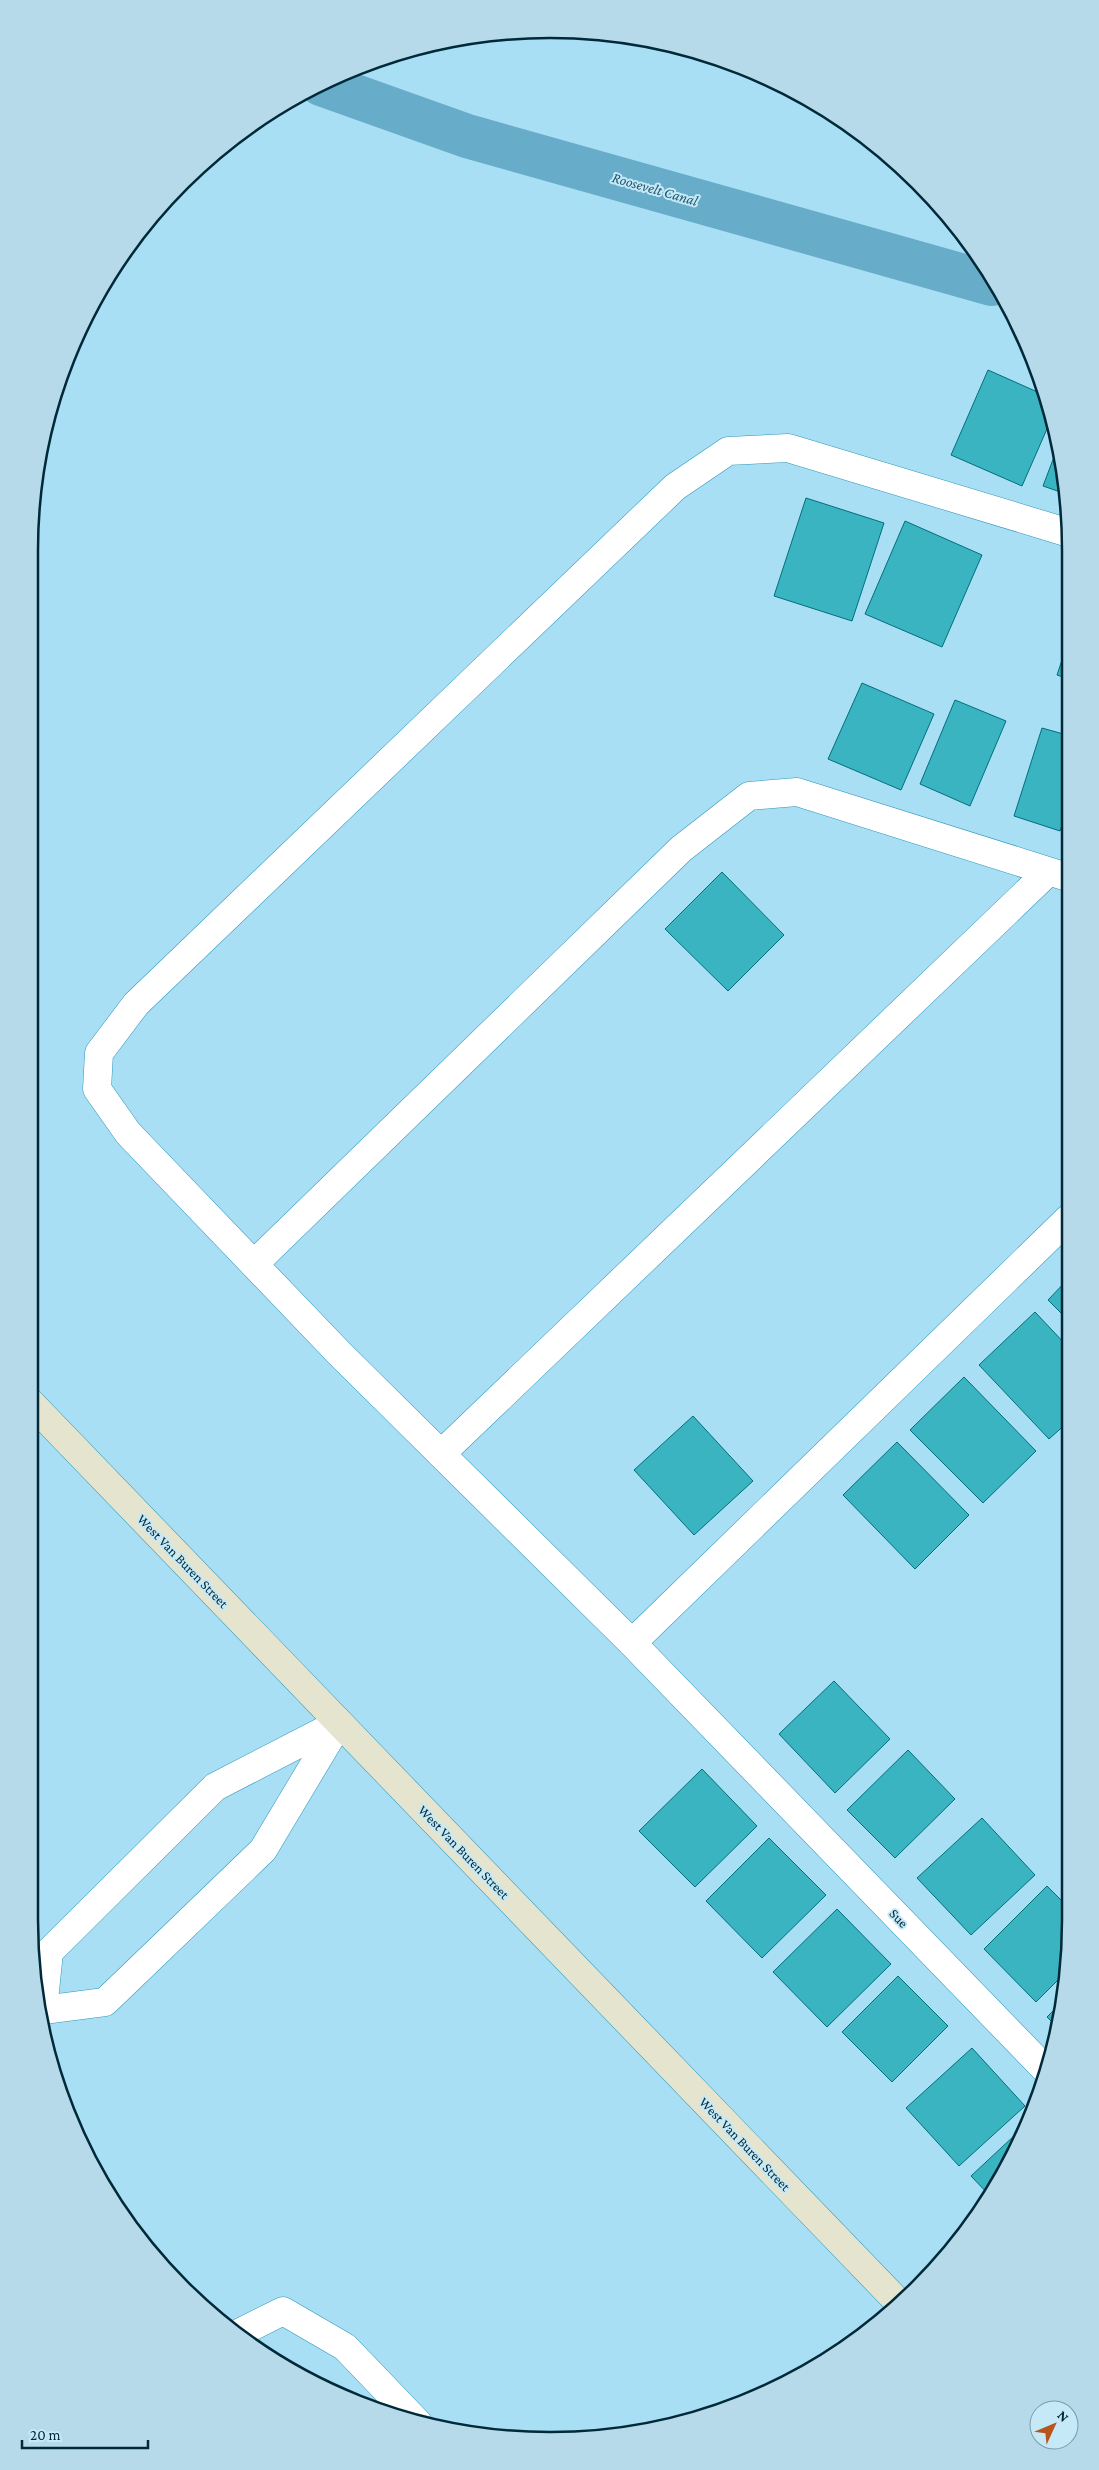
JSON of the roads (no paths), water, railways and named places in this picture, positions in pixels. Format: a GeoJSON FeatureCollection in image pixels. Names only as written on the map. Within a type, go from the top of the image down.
{"type":"FeatureCollection","features":[{"type":"Feature","properties":{"kind":"main road","name":"West Van Buren Street"},"geometry":{"type":"LineString","coordinates":[[38,1410],[895,2298]]}},
{"type":"Feature","properties":{"kind":"street","name":"Sue"},"geometry":{"type":"LineString","coordinates":[[1040,2064],[632,1643],[441,1454],[254,1264],[128,1133],[97,1089],[99,1053],[136,1004],[675,487],[728,451],[788,448],[1061,530]]}},
{"type":"Feature","properties":{"kind":"street"},"geometry":{"type":"LineString","coordinates":[[254,1264],[681,849],[749,796],[797,792],[1058,874],[441,1454]]}},
{"type":"Feature","properties":{"kind":"street"},"geometry":{"type":"LineString","coordinates":[[632,1643],[1062,1224]]}},
{"type":"Feature","properties":{"kind":"street"},"geometry":{"type":"LineString","coordinates":[[46,2012],[104,2002],[263,1850],[339,1723]]}},
{"type":"Feature","properties":{"kind":"street"},"geometry":{"type":"LineString","coordinates":[[43,1996],[49,1952],[215,1787],[339,1723]]}},
{"type":"Feature","properties":{"kind":"street"},"geometry":{"type":"LineString","coordinates":[[244,2331],[283,2311],[345,2347],[407,2412]]}},
{"type":"Feature","properties":{"kind":"waterway","name":"Roosevelt Canal"},"geometry":{"type":"LineString","coordinates":[[330,87],[467,136],[986,282]]}}]}
